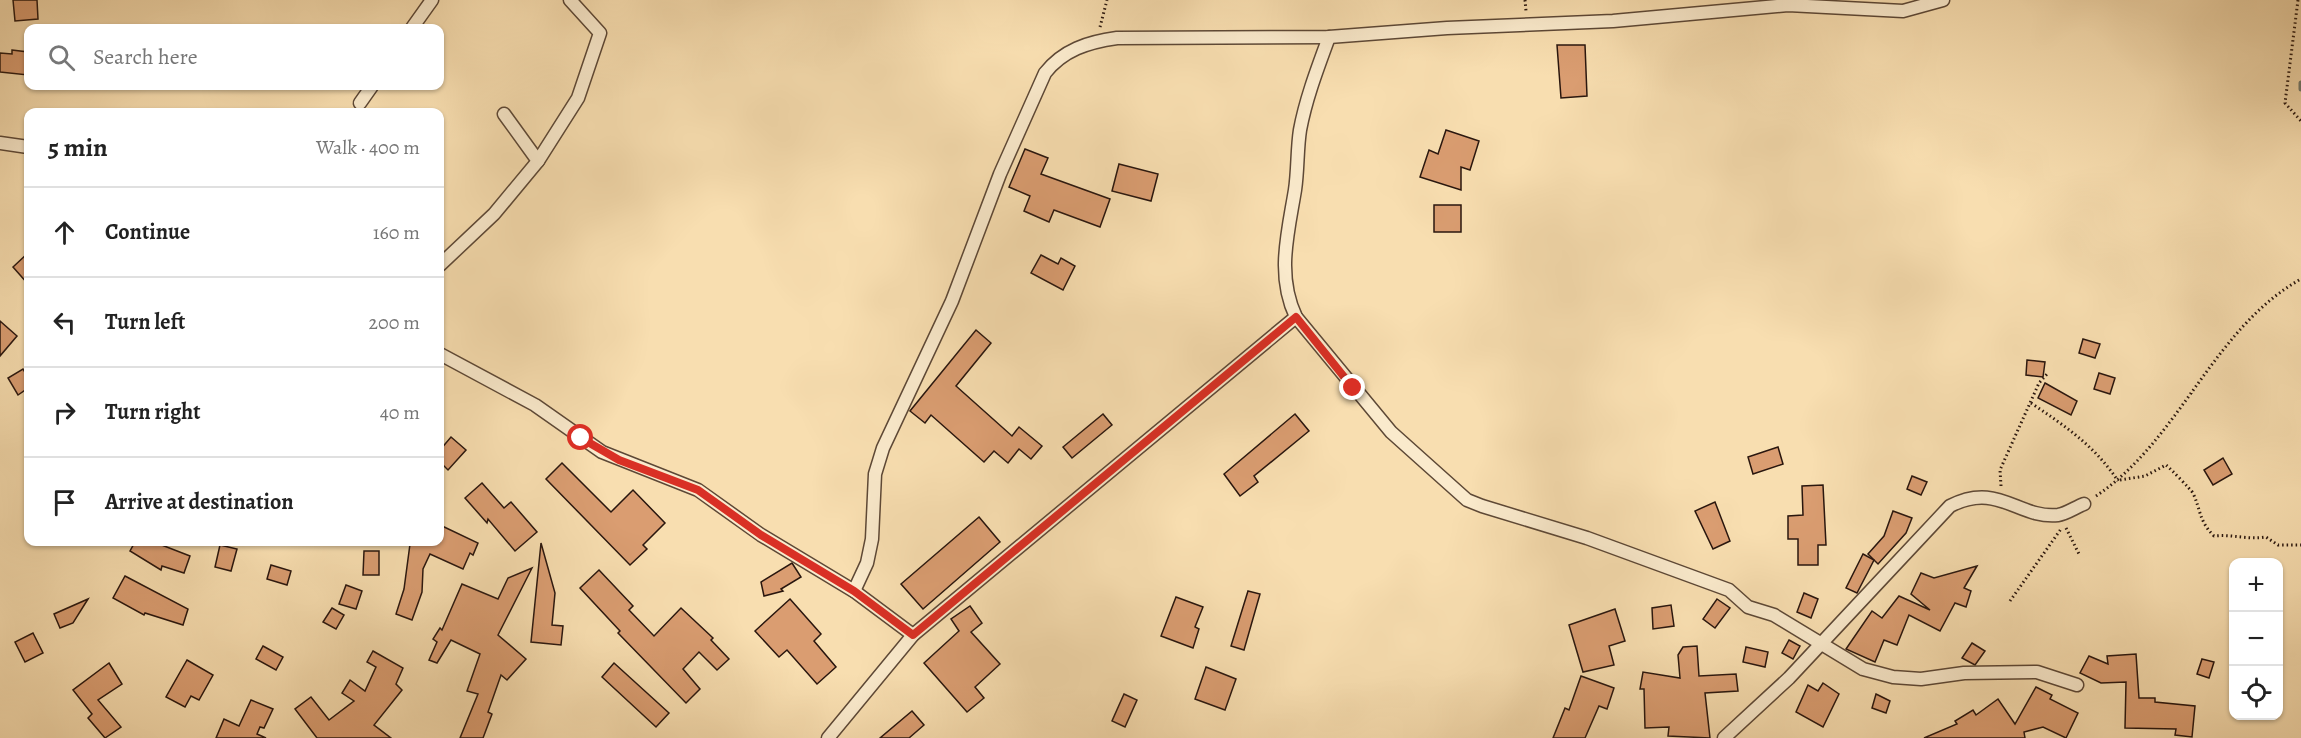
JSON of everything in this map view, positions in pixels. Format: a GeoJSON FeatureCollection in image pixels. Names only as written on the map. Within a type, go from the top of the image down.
{"type":"FeatureCollection","features":[{"type":"Feature","properties":{"kind":"street"},"geometry":{"type":"LineString","coordinates":[[415,24],[432,0]]}},
{"type":"Feature","properties":{"kind":"street"},"geometry":{"type":"LineString","coordinates":[[444,261],[494,214],[538,160],[578,98],[600,33],[570,0]]}},
{"type":"Feature","properties":{"kind":"street"},"geometry":{"type":"LineString","coordinates":[[854,591],[867,562],[872,539],[874,474],[910,388],[952,301],[1000,174],[1045,73],[1056,60],[1070,51],[1096,41],[1170,36],[1329,37],[1447,28],[1613,21],[1767,6],[1904,11],[1942,0]]}},
{"type":"Feature","properties":{"kind":"street"},"geometry":{"type":"LineString","coordinates":[[1329,37],[1313,81],[1300,129],[1285,245],[1283,274],[1287,299],[1296,317],[1390,432],[1467,500],[1587,538],[1729,590],[1748,607],[1774,615],[1863,669],[1893,677],[1921,679],[2012,671],[2037,672],[2077,685]]}},
{"type":"Feature","properties":{"kind":"street"},"geometry":{"type":"LineString","coordinates":[[360,103],[369,90]]}},
{"type":"Feature","properties":{"kind":"street"},"geometry":{"type":"LineString","coordinates":[[504,114],[538,160]]}},
{"type":"Feature","properties":{"kind":"street"},"geometry":{"type":"LineString","coordinates":[[0,143],[24,146]]}},
{"type":"Feature","properties":{"kind":"street"},"geometry":{"type":"LineString","coordinates":[[834,736],[913,635],[1296,317]]}},
{"type":"Feature","properties":{"kind":"street"},"geometry":{"type":"LineString","coordinates":[[444,356],[535,405],[602,452],[698,490],[769,541],[854,591],[913,635]]}},
{"type":"Feature","properties":{"kind":"street"},"geometry":{"type":"LineString","coordinates":[[1724,738],[1789,678],[1950,506],[1968,499],[1988,497],[2045,514],[2060,515],[2084,504]]}},
{"type":"Feature","properties":{"kind":"path"},"geometry":{"type":"LineString","coordinates":[[1096,41],[1107,0]]}},
{"type":"Feature","properties":{"kind":"path"},"geometry":{"type":"LineString","coordinates":[[2298,0],[2285,103],[2301,121]]}},
{"type":"Feature","properties":{"kind":"path"},"geometry":{"type":"LineString","coordinates":[[2084,504],[2118,481],[2145,452],[2258,311],[2301,279]]}},
{"type":"Feature","properties":{"kind":"path"},"geometry":{"type":"LineString","coordinates":[[2000,470],[2039,383],[2048,373]]}},
{"type":"Feature","properties":{"kind":"path"},"geometry":{"type":"LineString","coordinates":[[2031,403],[2080,436],[2105,461],[2118,481]]}},
{"type":"Feature","properties":{"kind":"path"},"geometry":{"type":"LineString","coordinates":[[2118,481],[2145,476],[2166,465],[2180,483],[2192,491],[2203,525],[2214,536],[2229,535],[2249,540],[2266,537],[2277,545],[2301,544]]}},
{"type":"Feature","properties":{"kind":"path"},"geometry":{"type":"LineString","coordinates":[[2010,601],[2064,525],[2080,556]]}},
{"type":"Feature","properties":{"kind":"building"},"geometry":{"type":"Polygon","coordinates":[[[13,0],[37,0],[38,19],[15,21],[13,0]]]}},
{"type":"Feature","properties":{"kind":"building"},"geometry":{"type":"Polygon","coordinates":[[[1557,45],[1585,45],[1587,96],[1561,98],[1557,45]]]}},
{"type":"Feature","properties":{"kind":"building"},"geometry":{"type":"Polygon","coordinates":[[[12,50],[24,52],[24,75],[0,72],[0,53],[12,54],[12,50]]]}},
{"type":"Feature","properties":{"kind":"building"},"geometry":{"type":"Polygon","coordinates":[[[1446,130],[1479,141],[1470,170],[1461,167],[1461,190],[1420,177],[1429,150],[1438,154],[1446,130]]]}},
{"type":"Feature","properties":{"kind":"building"},"geometry":{"type":"Polygon","coordinates":[[[1025,149],[1048,158],[1041,174],[1110,199],[1100,227],[1054,210],[1049,222],[1024,211],[1030,196],[1009,187],[1025,149]]]}},
{"type":"Feature","properties":{"kind":"building"},"geometry":{"type":"Polygon","coordinates":[[[1119,164],[1158,174],[1151,201],[1112,191],[1119,164]]]}},
{"type":"Feature","properties":{"kind":"building"},"geometry":{"type":"Polygon","coordinates":[[[1434,205],[1461,205],[1461,232],[1434,232],[1434,205]]]}},
{"type":"Feature","properties":{"kind":"building"},"geometry":{"type":"Polygon","coordinates":[[[1041,255],[1058,264],[1061,258],[1075,266],[1063,290],[1031,273],[1041,255]]]}},
{"type":"Feature","properties":{"kind":"building"},"geometry":{"type":"Polygon","coordinates":[[[24,257],[24,279],[13,267],[24,257]]]}},
{"type":"Feature","properties":{"kind":"building"},"geometry":{"type":"Polygon","coordinates":[[[0,321],[17,336],[0,356],[0,321]]]}},
{"type":"Feature","properties":{"kind":"building"},"geometry":{"type":"Polygon","coordinates":[[[976,330],[991,343],[956,386],[1012,436],[1019,427],[1042,446],[1031,459],[1019,449],[1008,463],[994,451],[984,462],[931,415],[925,423],[910,411],[976,330]]]}},
{"type":"Feature","properties":{"kind":"building"},"geometry":{"type":"Polygon","coordinates":[[[2083,339],[2100,344],[2095,358],[2079,353],[2083,339]]]}},
{"type":"Feature","properties":{"kind":"building"},"geometry":{"type":"Polygon","coordinates":[[[2027,360],[2045,362],[2043,377],[2026,375],[2027,360]]]}},
{"type":"Feature","properties":{"kind":"building"},"geometry":{"type":"Polygon","coordinates":[[[23,369],[24,391],[18,395],[8,378],[23,369]]]}},
{"type":"Feature","properties":{"kind":"building"},"geometry":{"type":"Polygon","coordinates":[[[2099,373],[2115,378],[2110,394],[2094,389],[2099,373]]]}},
{"type":"Feature","properties":{"kind":"building"},"geometry":{"type":"Polygon","coordinates":[[[2045,383],[2077,401],[2071,415],[2038,398],[2045,383]]]}},
{"type":"Feature","properties":{"kind":"building"},"geometry":{"type":"Polygon","coordinates":[[[1103,414],[1112,425],[1072,458],[1063,447],[1103,414]]]}},
{"type":"Feature","properties":{"kind":"building"},"geometry":{"type":"Polygon","coordinates":[[[1295,414],[1309,431],[1254,476],[1258,482],[1240,496],[1224,474],[1295,414]]]}},
{"type":"Feature","properties":{"kind":"building"},"geometry":{"type":"Polygon","coordinates":[[[451,437],[466,450],[448,470],[444,466],[444,445],[451,437]]]}},
{"type":"Feature","properties":{"kind":"building"},"geometry":{"type":"Polygon","coordinates":[[[1778,447],[1783,464],[1753,474],[1748,457],[1778,447]]]}},
{"type":"Feature","properties":{"kind":"building"},"geometry":{"type":"Polygon","coordinates":[[[2223,458],[2232,474],[2213,485],[2204,470],[2223,458]]]}},
{"type":"Feature","properties":{"kind":"building"},"geometry":{"type":"Polygon","coordinates":[[[562,463],[611,512],[633,490],[665,523],[643,545],[647,549],[630,565],[546,479],[562,463]]]}},
{"type":"Feature","properties":{"kind":"building"},"geometry":{"type":"Polygon","coordinates":[[[1912,476],[1927,482],[1921,495],[1907,489],[1912,476]]]}},
{"type":"Feature","properties":{"kind":"building"},"geometry":{"type":"Polygon","coordinates":[[[482,483],[504,508],[511,502],[537,532],[515,551],[488,519],[487,523],[465,498],[482,483]]]}},
{"type":"Feature","properties":{"kind":"building"},"geometry":{"type":"Polygon","coordinates":[[[1823,485],[1826,545],[1818,545],[1818,565],[1798,565],[1798,539],[1788,539],[1788,516],[1803,515],[1802,486],[1823,485]]]}},
{"type":"Feature","properties":{"kind":"building"},"geometry":{"type":"Polygon","coordinates":[[[1715,502],[1730,541],[1713,549],[1695,511],[1715,502]]]}},
{"type":"Feature","properties":{"kind":"building"},"geometry":{"type":"Polygon","coordinates":[[[1893,511],[1912,518],[1906,533],[1878,564],[1868,554],[1884,536],[1893,511]]]}},
{"type":"Feature","properties":{"kind":"building"},"geometry":{"type":"Polygon","coordinates":[[[979,517],[1000,542],[923,609],[901,584],[979,517]]]}},
{"type":"Feature","properties":{"kind":"building"},"geometry":{"type":"Polygon","coordinates":[[[444,527],[478,543],[473,555],[470,553],[463,569],[430,554],[423,569],[422,592],[412,620],[396,614],[404,589],[410,546],[444,546],[444,527]]]}},
{"type":"Feature","properties":{"kind":"building"},"geometry":{"type":"Polygon","coordinates":[[[541,543],[555,593],[552,625],[563,626],[561,645],[531,642],[541,543]]]}},
{"type":"Feature","properties":{"kind":"building"},"geometry":{"type":"Polygon","coordinates":[[[133,546],[164,546],[190,556],[184,573],[162,566],[161,570],[130,551],[133,546]]]}},
{"type":"Feature","properties":{"kind":"building"},"geometry":{"type":"Polygon","coordinates":[[[220,546],[237,549],[231,571],[215,567],[220,546]]]}},
{"type":"Feature","properties":{"kind":"building"},"geometry":{"type":"Polygon","coordinates":[[[364,551],[379,551],[379,575],[363,575],[364,551]]]}},
{"type":"Feature","properties":{"kind":"building"},"geometry":{"type":"Polygon","coordinates":[[[1863,554],[1874,560],[1857,593],[1846,588],[1863,554]]]}},
{"type":"Feature","properties":{"kind":"building"},"geometry":{"type":"Polygon","coordinates":[[[792,563],[801,577],[781,589],[783,591],[764,596],[761,582],[792,563]]]}},
{"type":"Feature","properties":{"kind":"building"},"geometry":{"type":"Polygon","coordinates":[[[271,565],[291,571],[287,585],[267,579],[271,565]]]}},
{"type":"Feature","properties":{"kind":"building"},"geometry":{"type":"Polygon","coordinates":[[[1977,566],[1964,588],[1971,591],[1966,607],[1955,603],[1940,631],[1909,615],[1897,645],[1884,640],[1875,662],[1846,649],[1872,611],[1882,618],[1899,596],[1930,610],[1911,594],[1921,573],[1934,578],[1977,566]]]}},
{"type":"Feature","properties":{"kind":"building"},"geometry":{"type":"Polygon","coordinates":[[[532,568],[498,635],[526,659],[507,680],[501,675],[488,712],[492,714],[483,738],[460,738],[478,694],[467,691],[480,654],[451,640],[437,663],[429,660],[437,642],[433,639],[440,628],[442,630],[462,584],[498,599],[508,578],[532,568]]]}},
{"type":"Feature","properties":{"kind":"building"},"geometry":{"type":"Polygon","coordinates":[[[599,570],[633,606],[629,610],[654,636],[681,608],[713,638],[711,640],[729,659],[717,670],[699,652],[683,669],[700,689],[686,703],[618,633],[620,631],[580,588],[599,570]]]}},
{"type":"Feature","properties":{"kind":"building"},"geometry":{"type":"Polygon","coordinates":[[[125,576],[188,609],[183,625],[145,613],[144,615],[113,598],[125,576]]]}},
{"type":"Feature","properties":{"kind":"building"},"geometry":{"type":"Polygon","coordinates":[[[346,585],[362,591],[356,609],[339,604],[346,585]]]}},
{"type":"Feature","properties":{"kind":"building"},"geometry":{"type":"Polygon","coordinates":[[[1248,591],[1260,594],[1244,650],[1231,646],[1248,591]]]}},
{"type":"Feature","properties":{"kind":"building"},"geometry":{"type":"Polygon","coordinates":[[[1804,593],[1818,599],[1811,618],[1797,612],[1804,593]]]}},
{"type":"Feature","properties":{"kind":"building"},"geometry":{"type":"Polygon","coordinates":[[[1176,597],[1203,607],[1195,627],[1199,629],[1193,648],[1161,636],[1176,597]]]}},
{"type":"Feature","properties":{"kind":"building"},"geometry":{"type":"Polygon","coordinates":[[[88,599],[73,623],[60,628],[54,614],[88,599]]]}},
{"type":"Feature","properties":{"kind":"building"},"geometry":{"type":"Polygon","coordinates":[[[790,599],[821,634],[814,641],[836,667],[817,684],[787,650],[779,657],[755,631],[790,599]]]}},
{"type":"Feature","properties":{"kind":"building"},"geometry":{"type":"Polygon","coordinates":[[[1717,599],[1730,608],[1715,628],[1703,619],[1717,599]]]}},
{"type":"Feature","properties":{"kind":"building"},"geometry":{"type":"Polygon","coordinates":[[[1671,605],[1674,626],[1653,629],[1652,608],[1671,605]]]}},
{"type":"Feature","properties":{"kind":"building"},"geometry":{"type":"Polygon","coordinates":[[[970,606],[982,623],[971,632],[1000,664],[975,687],[984,698],[967,712],[924,663],[959,631],[951,619],[970,606]]]}},
{"type":"Feature","properties":{"kind":"building"},"geometry":{"type":"Polygon","coordinates":[[[332,608],[344,615],[336,629],[323,622],[332,608]]]}},
{"type":"Feature","properties":{"kind":"building"},"geometry":{"type":"Polygon","coordinates":[[[1615,609],[1625,641],[1609,646],[1614,665],[1583,672],[1569,625],[1615,609]]]}},
{"type":"Feature","properties":{"kind":"building"},"geometry":{"type":"Polygon","coordinates":[[[33,633],[43,653],[25,662],[15,642],[33,633]]]}},
{"type":"Feature","properties":{"kind":"building"},"geometry":{"type":"Polygon","coordinates":[[[1789,640],[1800,646],[1793,659],[1782,653],[1789,640]]]}},
{"type":"Feature","properties":{"kind":"building"},"geometry":{"type":"Polygon","coordinates":[[[1972,643],[1985,651],[1975,665],[1962,658],[1972,643]]]}},
{"type":"Feature","properties":{"kind":"building"},"geometry":{"type":"Polygon","coordinates":[[[263,646],[283,657],[276,670],[256,659],[263,646]]]}},
{"type":"Feature","properties":{"kind":"building"},"geometry":{"type":"Polygon","coordinates":[[[1697,646],[1699,676],[1736,674],[1738,691],[1705,693],[1710,738],[1668,736],[1669,727],[1645,728],[1644,689],[1640,689],[1643,672],[1680,678],[1678,655],[1683,647],[1697,646]]]}},
{"type":"Feature","properties":{"kind":"building"},"geometry":{"type":"Polygon","coordinates":[[[1746,647],[1768,652],[1765,667],[1743,662],[1746,647]]]}},
{"type":"Feature","properties":{"kind":"building"},"geometry":{"type":"Polygon","coordinates":[[[373,651],[403,668],[396,684],[402,690],[374,725],[391,738],[317,738],[295,709],[311,697],[329,720],[354,701],[342,693],[350,680],[365,691],[376,667],[367,662],[373,651]]]}},
{"type":"Feature","properties":{"kind":"building"},"geometry":{"type":"Polygon","coordinates":[[[2136,654],[2139,698],[2155,698],[2155,702],[2195,706],[2192,737],[2175,735],[2176,729],[2125,728],[2126,682],[2101,683],[2080,673],[2089,656],[2108,664],[2107,656],[2136,654]]]}},
{"type":"Feature","properties":{"kind":"building"},"geometry":{"type":"Polygon","coordinates":[[[2202,659],[2214,662],[2209,678],[2197,674],[2202,659]]]}},
{"type":"Feature","properties":{"kind":"building"},"geometry":{"type":"Polygon","coordinates":[[[187,660],[213,675],[199,700],[191,696],[185,707],[166,697],[187,660]]]}},
{"type":"Feature","properties":{"kind":"building"},"geometry":{"type":"Polygon","coordinates":[[[109,663],[122,684],[98,700],[121,727],[105,738],[88,718],[92,714],[73,690],[109,663]]]}},
{"type":"Feature","properties":{"kind":"building"},"geometry":{"type":"Polygon","coordinates":[[[614,663],[669,713],[656,727],[602,677],[614,663]]]}},
{"type":"Feature","properties":{"kind":"building"},"geometry":{"type":"Polygon","coordinates":[[[1206,667],[1236,679],[1225,710],[1195,699],[1206,667]]]}},
{"type":"Feature","properties":{"kind":"building"},"geometry":{"type":"Polygon","coordinates":[[[1581,676],[1614,688],[1607,709],[1599,706],[1585,738],[1553,738],[1565,708],[1569,710],[1581,676]]]}},
{"type":"Feature","properties":{"kind":"building"},"geometry":{"type":"Polygon","coordinates":[[[1823,683],[1839,694],[1823,727],[1796,712],[1808,685],[1818,691],[1823,683]]]}},
{"type":"Feature","properties":{"kind":"building"},"geometry":{"type":"Polygon","coordinates":[[[2036,687],[2052,695],[2050,699],[2078,713],[2066,738],[2043,727],[2024,732],[2025,738],[1924,738],[1957,724],[1955,721],[1973,710],[1976,715],[1998,699],[2015,724],[2036,687]]]}},
{"type":"Feature","properties":{"kind":"building"},"geometry":{"type":"Polygon","coordinates":[[[1124,694],[1137,700],[1125,727],[1112,721],[1124,694]]]}},
{"type":"Feature","properties":{"kind":"building"},"geometry":{"type":"Polygon","coordinates":[[[1876,694],[1890,701],[1886,713],[1872,708],[1876,694]]]}},
{"type":"Feature","properties":{"kind":"building"},"geometry":{"type":"Polygon","coordinates":[[[251,700],[273,709],[264,728],[260,727],[257,734],[266,738],[216,738],[224,719],[239,726],[251,700]]]}},
{"type":"Feature","properties":{"kind":"building"},"geometry":{"type":"Polygon","coordinates":[[[912,711],[924,725],[909,738],[880,738],[912,711]]]}},
{"type":"Feature","properties":{"kind":"waterway"},"geometry":{"type":"LineString","coordinates":[[2301,83],[2301,89]]}},
{"type":"Feature","properties":{"kind":"route"},"geometry":{"type":"LineString","coordinates":[[581,438],[619,460],[698,490],[761,535],[854,591],[913,635],[1296,317],[1353,388]]}}]}
